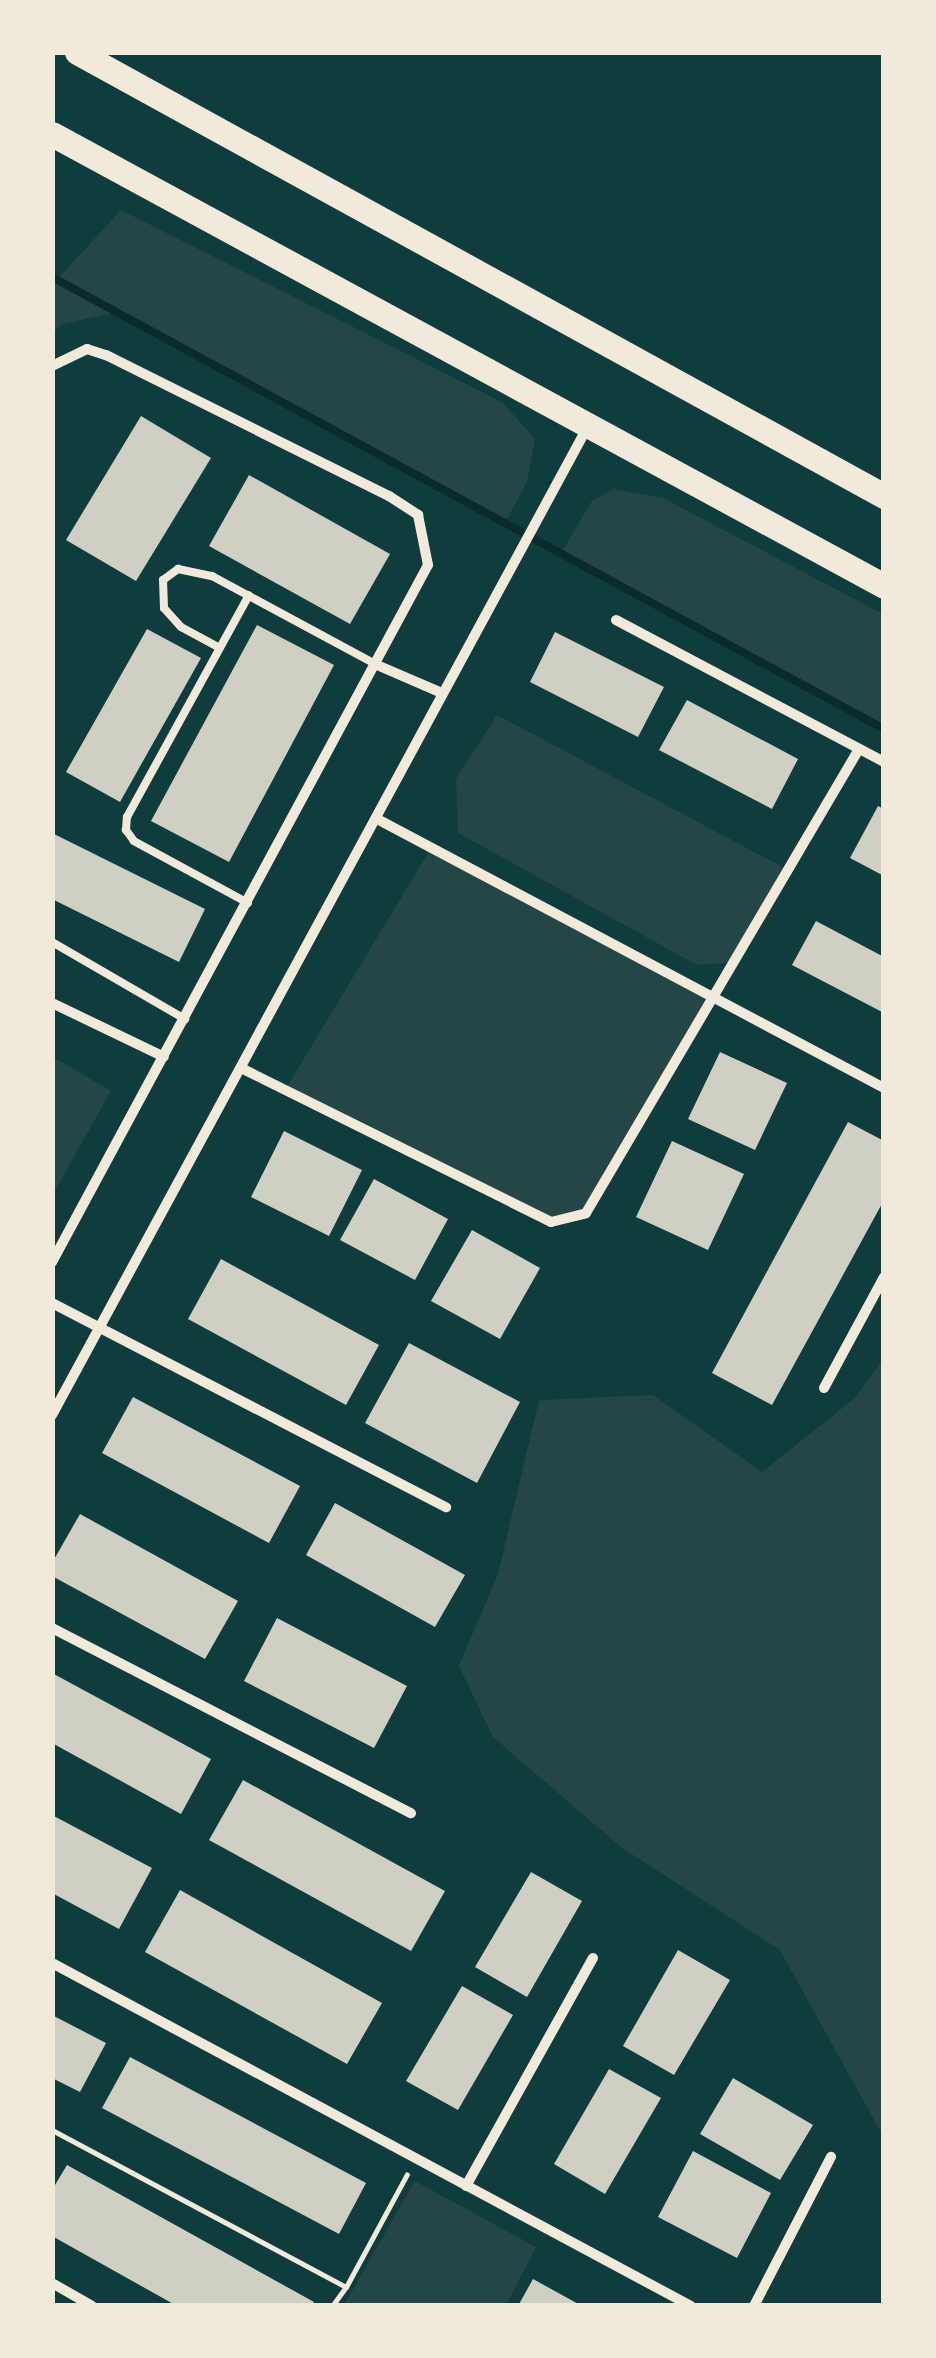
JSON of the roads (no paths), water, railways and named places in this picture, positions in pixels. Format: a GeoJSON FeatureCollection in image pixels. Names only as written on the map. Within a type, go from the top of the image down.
{"type":"FeatureCollection","features":[{"type":"Feature","properties":{"kind":"highway"},"geometry":{"type":"LineString","coordinates":[[76,52],[884,496]]}},
{"type":"Feature","properties":{"kind":"highway"},"geometry":{"type":"LineString","coordinates":[[52,134],[389,312],[587,427],[884,586]]}},
{"type":"Feature","properties":{"kind":"street"},"geometry":{"type":"LineString","coordinates":[[52,366],[87,349],[106,354],[418,515],[428,565],[52,1262]]}},
{"type":"Feature","properties":{"kind":"street"},"geometry":{"type":"LineString","coordinates":[[52,1415],[378,820],[442,693],[587,427]]}},
{"type":"Feature","properties":{"kind":"street"},"geometry":{"type":"LineString","coordinates":[[616,620],[884,762]]}},
{"type":"Feature","properties":{"kind":"street"},"geometry":{"type":"LineString","coordinates":[[377,665],[442,693]]}},
{"type":"Feature","properties":{"kind":"street"},"geometry":{"type":"LineString","coordinates":[[242,1069],[551,1222],[570,1221],[604,1192],[859,749]]}},
{"type":"Feature","properties":{"kind":"street"},"geometry":{"type":"LineString","coordinates":[[378,820],[884,1088]]}},
{"type":"Feature","properties":{"kind":"street"},"geometry":{"type":"LineString","coordinates":[[52,1003],[164,1056]]}},
{"type":"Feature","properties":{"kind":"street"},"geometry":{"type":"LineString","coordinates":[[824,1388],[884,1277]]}},
{"type":"Feature","properties":{"kind":"street"},"geometry":{"type":"LineString","coordinates":[[52,1304],[103,1325],[446,1507]]}},
{"type":"Feature","properties":{"kind":"street"},"geometry":{"type":"LineString","coordinates":[[52,1628],[410,1813]]}},
{"type":"Feature","properties":{"kind":"street"},"geometry":{"type":"LineString","coordinates":[[466,2186],[593,1958]]}},
{"type":"Feature","properties":{"kind":"street"},"geometry":{"type":"LineString","coordinates":[[52,1963],[691,2306]]}},
{"type":"Feature","properties":{"kind":"street"},"geometry":{"type":"LineString","coordinates":[[754,2306],[831,2157]]}},
{"type":"Feature","properties":{"kind":"street"},"geometry":{"type":"LineString","coordinates":[[52,2283],[92,2306]]}},
{"type":"Feature","properties":{"kind":"lane"},"geometry":{"type":"LineString","coordinates":[[218,648],[181,627],[164,608],[164,580],[178,569],[196,570],[249,595],[377,665]]}},
{"type":"Feature","properties":{"kind":"lane"},"geometry":{"type":"LineString","coordinates":[[248,903],[134,841],[126,830],[127,816],[249,595]]}},
{"type":"Feature","properties":{"kind":"lane"},"geometry":{"type":"LineString","coordinates":[[52,942],[185,1019]]}},
{"type":"Feature","properties":{"kind":"waterway"},"geometry":{"type":"LineString","coordinates":[[52,277],[884,729]]}}]}
